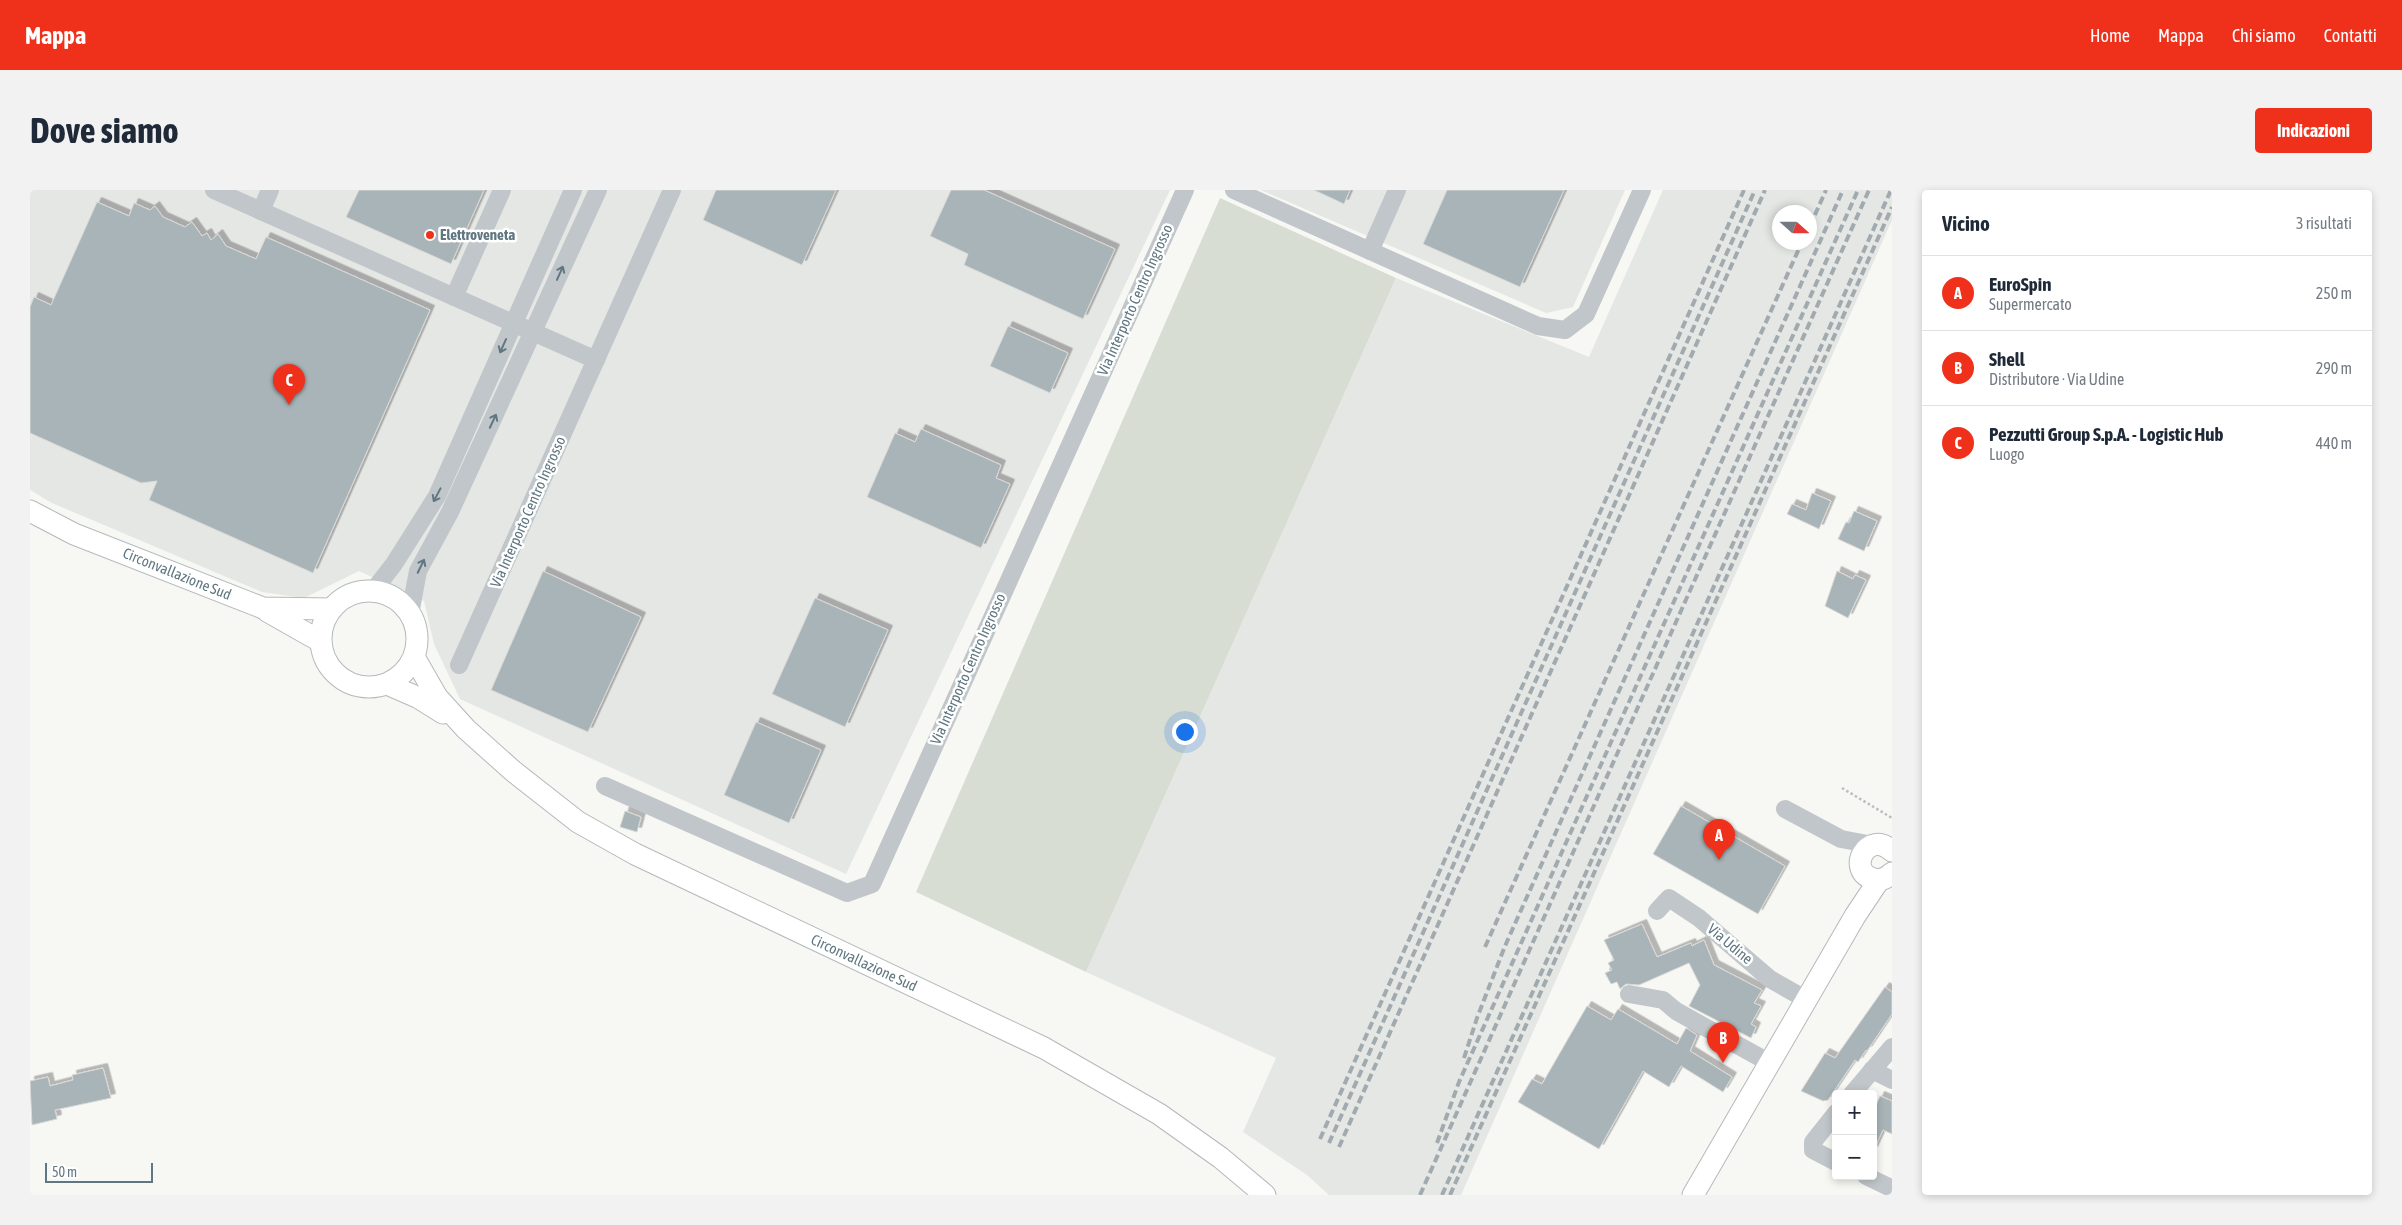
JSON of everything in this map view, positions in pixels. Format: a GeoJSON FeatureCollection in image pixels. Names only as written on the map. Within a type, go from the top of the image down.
{"type":"FeatureCollection","features":[{"type":"Feature","properties":{"kind":"main road","name":"Circonvallazione Sud"},"geometry":{"type":"LineString","coordinates":[[30,511],[74,534],[263,608],[331,609]]}},
{"type":"Feature","properties":{"kind":"main road"},"geometry":{"type":"LineString","coordinates":[[373,591],[394,598],[410,614],[417,635],[414,657],[398,678],[387,684],[361,687],[338,676],[329,666],[320,642],[325,619],[331,609],[350,595],[373,591]]}},
{"type":"Feature","properties":{"kind":"main road"},"geometry":{"type":"LineString","coordinates":[[263,608],[320,642]]}},
{"type":"Feature","properties":{"kind":"main road"},"geometry":{"type":"LineString","coordinates":[[414,657],[437,697],[466,729]]}},
{"type":"Feature","properties":{"kind":"main road"},"geometry":{"type":"LineString","coordinates":[[387,684],[420,698],[466,729]]}},
{"type":"Feature","properties":{"kind":"main road","name":"Circonvallazione Sud"},"geometry":{"type":"LineString","coordinates":[[466,729],[550,802],[603,837],[1044,1048],[1159,1114],[1221,1158],[1265,1195]]}},
{"type":"Feature","properties":{"kind":"main road"},"geometry":{"type":"LineString","coordinates":[[1693,1195],[1855,916],[1875,873],[1862,853],[1885,844]]}},
{"type":"Feature","properties":{"kind":"street"},"geometry":{"type":"LineString","coordinates":[[214,190],[596,360]]}},
{"type":"Feature","properties":{"kind":"street"},"geometry":{"type":"LineString","coordinates":[[261,211],[270,190]]}},
{"type":"Feature","properties":{"kind":"street"},"geometry":{"type":"LineString","coordinates":[[454,297],[502,190]]}},
{"type":"Feature","properties":{"kind":"street"},"geometry":{"type":"LineString","coordinates":[[373,591],[394,564],[437,496],[573,190]]}},
{"type":"Feature","properties":{"kind":"street"},"geometry":{"type":"LineString","coordinates":[[410,614],[418,571],[450,512],[534,333],[598,190]]}},
{"type":"Feature","properties":{"kind":"street","name":"Via Interporto Centro Ingrosso"},"geometry":{"type":"LineString","coordinates":[[459,665],[672,190]]}},
{"type":"Feature","properties":{"kind":"street","name":"Via Interporto Centro Ingrosso"},"geometry":{"type":"LineString","coordinates":[[605,786],[847,893],[872,884],[1185,190]]}},
{"type":"Feature","properties":{"kind":"street"},"geometry":{"type":"LineString","coordinates":[[1234,190],[1538,326],[1565,330],[1586,314],[1642,190]]}},
{"type":"Feature","properties":{"kind":"street"},"geometry":{"type":"LineString","coordinates":[[1370,251],[1397,190]]}},
{"type":"Feature","properties":{"kind":"street"},"geometry":{"type":"LineString","coordinates":[[1785,809],[1841,839],[1875,873]]}},
{"type":"Feature","properties":{"kind":"street"},"geometry":{"type":"LineString","coordinates":[[1841,839],[1885,844]]}},
{"type":"Feature","properties":{"kind":"street","name":"Via Udine"},"geometry":{"type":"LineString","coordinates":[[1657,911],[1669,898],[1699,918],[1770,979],[1806,1000]]}},
{"type":"Feature","properties":{"kind":"street"},"geometry":{"type":"LineString","coordinates":[[1629,994],[1642,998],[1663,1000],[1676,1011],[1770,1063]]}},
{"type":"Feature","properties":{"kind":"street"},"geometry":{"type":"LineString","coordinates":[[1855,1090],[1892,1047]]}},
{"type":"Feature","properties":{"kind":"street"},"geometry":{"type":"LineString","coordinates":[[1872,1070],[1892,1080]]}},
{"type":"Feature","properties":{"kind":"street"},"geometry":{"type":"LineString","coordinates":[[1832,1118],[1813,1142],[1813,1150],[1832,1160]]}},
{"type":"Feature","properties":{"kind":"street"},"geometry":{"type":"LineString","coordinates":[[1874,1180],[1891,1188]]}},
{"type":"Feature","properties":{"kind":"path"},"geometry":{"type":"LineString","coordinates":[[1842,788],[1892,818]]}},
{"type":"Feature","properties":{"kind":"shaded area"},"geometry":{"type":"Polygon","coordinates":[[[30,190],[1170,190],[846,874],[460,699],[434,644],[424,601],[359,571],[304,598],[262,592],[52,503],[30,490],[30,190]]]}},
{"type":"Feature","properties":{"kind":"shaded area"},"geometry":{"type":"Polygon","coordinates":[[[1261,190],[1625,190],[1573,307],[1546,313],[1261,190]]]}},
{"type":"Feature","properties":{"kind":"shaded area"},"geometry":{"type":"Polygon","coordinates":[[[1663,190],[1892,190],[1892,220],[1461,1195],[1329,1195],[1307,1175],[1243,1132],[1276,1058],[1086,972],[1396,278],[1589,357],[1663,190]]]}},
{"type":"Feature","properties":{"kind":"shaded area"},"geometry":{"type":"Polygon","coordinates":[[[1220,198],[1396,278],[1086,972],[916,892],[1220,198]]]}},
{"type":"Feature","properties":{"kind":"building"},"geometry":{"type":"Polygon","coordinates":[[[359,190],[484,190],[451,264],[346,217],[359,190]]]}},
{"type":"Feature","properties":{"kind":"building"},"geometry":{"type":"Polygon","coordinates":[[[716,190],[836,190],[802,265],[703,220],[716,190]]]}},
{"type":"Feature","properties":{"kind":"building"},"geometry":{"type":"Polygon","coordinates":[[[951,190],[984,190],[1115,249],[1083,319],[964,265],[968,254],[930,236],[951,190]]]}},
{"type":"Feature","properties":{"kind":"building"},"geometry":{"type":"Polygon","coordinates":[[[1314,190],[1350,190],[1344,204],[1314,190]]]}},
{"type":"Feature","properties":{"kind":"building"},"geometry":{"type":"Polygon","coordinates":[[[1447,190],[1564,190],[1520,287],[1423,244],[1447,190]]]}},
{"type":"Feature","properties":{"kind":"building"},"geometry":{"type":"Polygon","coordinates":[[[97,202],[129,216],[134,203],[150,210],[155,206],[163,217],[185,227],[192,222],[202,236],[207,233],[211,240],[218,234],[226,246],[256,259],[266,237],[430,310],[313,573],[149,500],[157,481],[141,483],[30,433],[30,307],[34,297],[51,305],[97,202]]]}},
{"type":"Feature","properties":{"kind":"building"},"geometry":{"type":"Polygon","coordinates":[[[1008,326],[1068,353],[1050,393],[990,366],[1008,326]]]}},
{"type":"Feature","properties":{"kind":"building"},"geometry":{"type":"Polygon","coordinates":[[[921,429],[1001,465],[996,478],[1010,484],[981,548],[867,497],[895,433],[915,442],[921,429]]]}},
{"type":"Feature","properties":{"kind":"building"},"geometry":{"type":"Polygon","coordinates":[[[1812,493],[1831,501],[1819,529],[1787,514],[1792,504],[1806,510],[1812,493]]]}},
{"type":"Feature","properties":{"kind":"building"},"geometry":{"type":"Polygon","coordinates":[[[1854,511],[1877,521],[1864,551],[1838,539],[1846,522],[1849,523],[1854,511]]]}},
{"type":"Feature","properties":{"kind":"building"},"geometry":{"type":"Polygon","coordinates":[[[543,571],[641,617],[588,732],[491,690],[543,571]]]}},
{"type":"Feature","properties":{"kind":"building"},"geometry":{"type":"Polygon","coordinates":[[[1837,571],[1853,579],[1855,575],[1866,580],[1848,618],[1825,606],[1837,571]]]}},
{"type":"Feature","properties":{"kind":"building"},"geometry":{"type":"Polygon","coordinates":[[[815,598],[888,630],[845,727],[772,694],[815,598]]]}},
{"type":"Feature","properties":{"kind":"building"},"geometry":{"type":"Polygon","coordinates":[[[756,722],[821,750],[789,823],[724,795],[756,722]]]}},
{"type":"Feature","properties":{"kind":"building"},"geometry":{"type":"Polygon","coordinates":[[[1681,806],[1785,866],[1758,914],[1653,854],[1681,806]]]}},
{"type":"Feature","properties":{"kind":"building"},"geometry":{"type":"Polygon","coordinates":[[[625,811],[641,817],[637,832],[620,827],[625,811]]]}},
{"type":"Feature","properties":{"kind":"building"},"geometry":{"type":"Polygon","coordinates":[[[1642,924],[1657,957],[1691,943],[1692,946],[1704,940],[1714,965],[1762,990],[1754,1003],[1761,1006],[1751,1024],[1756,1027],[1751,1038],[1689,1006],[1700,985],[1689,963],[1639,985],[1626,984],[1620,989],[1617,982],[1611,984],[1605,973],[1612,970],[1608,963],[1614,960],[1604,940],[1642,924]]]}},
{"type":"Feature","properties":{"kind":"building"},"geometry":{"type":"Polygon","coordinates":[[[1885,987],[1892,992],[1892,1014],[1867,1051],[1858,1062],[1855,1060],[1835,1090],[1832,1090],[1832,1094],[1828,1100],[1823,1101],[1801,1091],[1825,1053],[1835,1058],[1885,987]]]}},
{"type":"Feature","properties":{"kind":"building"},"geometry":{"type":"Polygon","coordinates":[[[1587,1006],[1611,1020],[1618,1009],[1677,1044],[1686,1028],[1697,1035],[1690,1051],[1732,1077],[1723,1092],[1681,1066],[1669,1087],[1643,1071],[1599,1149],[1518,1102],[1532,1079],[1542,1084],[1587,1006]]]}},
{"type":"Feature","properties":{"kind":"building"},"geometry":{"type":"Polygon","coordinates":[[[103,1068],[111,1098],[55,1110],[57,1119],[32,1125],[30,1081],[48,1077],[50,1086],[73,1080],[72,1075],[103,1068]]]}},
{"type":"Feature","properties":{"kind":"building"},"geometry":{"type":"Polygon","coordinates":[[[1880,1096],[1892,1101],[1892,1134],[1883,1130],[1877,1143],[1877,1135],[1877,1103],[1880,1096]]]}},
{"type":"Feature","properties":{"kind":"railway"},"geometry":{"type":"LineString","coordinates":[[1320,1139],[1744,190]]}},
{"type":"Feature","properties":{"kind":"railway"},"geometry":{"type":"LineString","coordinates":[[1329,1143],[1755,190]]}},
{"type":"Feature","properties":{"kind":"railway"},"geometry":{"type":"LineString","coordinates":[[1339,1147],[1765,190]]}},
{"type":"Feature","properties":{"kind":"railway"},"geometry":{"type":"LineString","coordinates":[[1817,210],[1826,190]]}},
{"type":"Feature","properties":{"kind":"railway"},"geometry":{"type":"LineString","coordinates":[[1464,1058],[1477,1018],[1505,946],[1843,190]]}},
{"type":"Feature","properties":{"kind":"railway"},"geometry":{"type":"LineString","coordinates":[[1437,1143],[1459,1082],[1858,190]]}},
{"type":"Feature","properties":{"kind":"railway"},"geometry":{"type":"LineString","coordinates":[[1420,1195],[1869,190]]}},
{"type":"Feature","properties":{"kind":"railway"},"geometry":{"type":"LineString","coordinates":[[1442,1195],[1891,190]]}},
{"type":"Feature","properties":{"kind":"railway"},"geometry":{"type":"LineString","coordinates":[[1450,1195],[1892,207]]}},
{"type":"Feature","properties":{"kind":"railway"},"geometry":{"type":"LineString","coordinates":[[1485,947],[1798,250]]}},
{"type":"Feature","properties":{"kind":"place","name":"Elettroveneta"},"geometry":{"type":"Point","coordinates":[430,235]}},
{"type":"Feature","properties":{"kind":"place","name":"Pezzutti Group S.p.A. - Logistic Hub"},"geometry":{"type":"Point","coordinates":[289,405]}},
{"type":"Feature","properties":{"kind":"place","name":"EuroSpin"},"geometry":{"type":"Point","coordinates":[1719,860]}},
{"type":"Feature","properties":{"kind":"place","name":"Shell"},"geometry":{"type":"Point","coordinates":[1723,1063]}}]}
